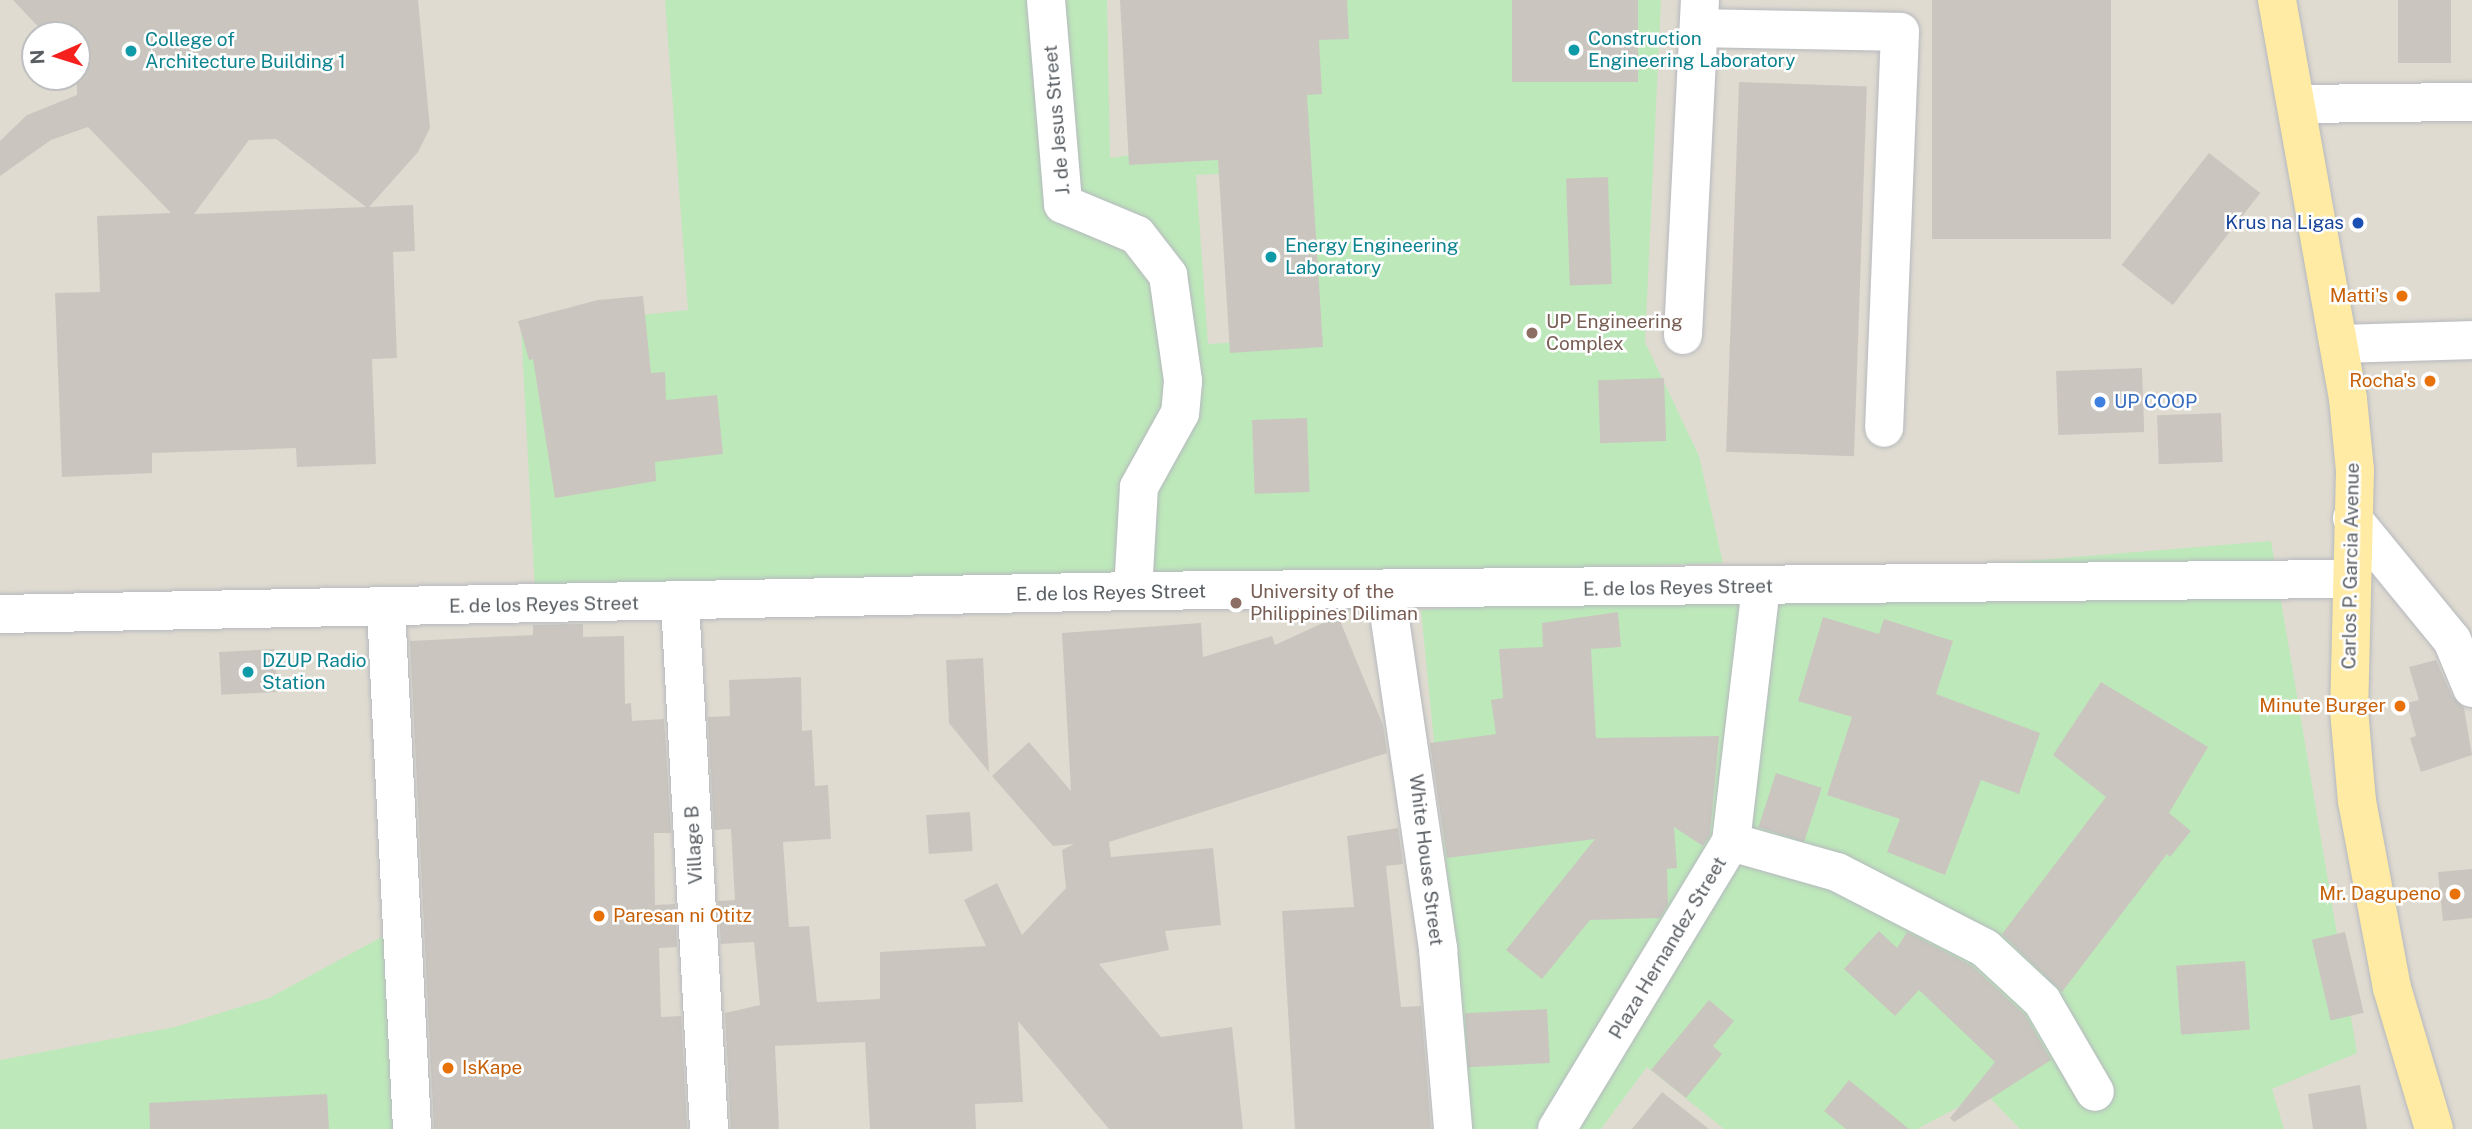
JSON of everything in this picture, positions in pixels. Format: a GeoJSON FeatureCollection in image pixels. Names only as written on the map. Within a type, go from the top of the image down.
{"type":"FeatureCollection","features":[{"type":"Feature","properties":{"kind":"main road","name":"Carlos P. Garcia Avenue"},"geometry":{"type":"LineString","coordinates":[[2277,0],[2299,104],[2341,344],[2355,470],[2348,579],[2349,710],[2357,801],[2392,988],[2434,1129]]}},
{"type":"Feature","properties":{"kind":"street","name":"J. de Jesus Street"},"geometry":{"type":"LineString","coordinates":[[1046,0],[1063,204],[1136,235],[1168,275],[1183,381],[1180,414],[1139,487],[1133,590]]}},
{"type":"Feature","properties":{"kind":"street"},"geometry":{"type":"LineString","coordinates":[[1683,335],[1700,14],[1900,32],[1884,428]]}},
{"type":"Feature","properties":{"kind":"street"},"geometry":{"type":"LineString","coordinates":[[2299,104],[2472,102]]}},
{"type":"Feature","properties":{"kind":"street"},"geometry":{"type":"LineString","coordinates":[[2341,344],[2472,340]]}},
{"type":"Feature","properties":{"kind":"street"},"geometry":{"type":"LineString","coordinates":[[2352,518],[2452,640],[2472,688]]}},
{"type":"Feature","properties":{"kind":"street","name":"E. de los Reyes Street"},"geometry":{"type":"LineString","coordinates":[[0,614],[680,603],[1133,590],[1386,592],[2348,579]]}},
{"type":"Feature","properties":{"kind":"street","name":"Plaza Hernandez Street"},"geometry":{"type":"LineString","coordinates":[[1557,1129],[1731,842],[1761,587]]}},
{"type":"Feature","properties":{"kind":"street","name":"White House Street"},"geometry":{"type":"LineString","coordinates":[[1386,592],[1438,949],[1453,1129]]}},
{"type":"Feature","properties":{"kind":"street","name":"Village B"},"geometry":{"type":"LineString","coordinates":[[680,603],[709,1129]]}},
{"type":"Feature","properties":{"kind":"street"},"geometry":{"type":"LineString","coordinates":[[386,608],[412,1129]]}},
{"type":"Feature","properties":{"kind":"street"},"geometry":{"type":"LineString","coordinates":[[1731,842],[1836,872],[1985,948],[2042,1000],[2095,1092]]}},
{"type":"Feature","properties":{"kind":"shaded area","name":"University of the Philippines Diliman"},"geometry":{"type":"Polygon","coordinates":[[[0,0],[2472,0],[2472,1129],[0,1129],[0,0]]]}},
{"type":"Feature","properties":{"kind":"green space"},"geometry":{"type":"Polygon","coordinates":[[[665,0],[1107,0],[1110,158],[1194,146],[1307,0],[1661,0],[1645,342],[1699,456],[1723,563],[1225,580],[535,590],[521,328],[688,310],[665,0]],[[1303,170],[1196,175],[1208,344],[1309,338],[1303,170]]]}},
{"type":"Feature","properties":{"kind":"green space"},"geometry":{"type":"Polygon","coordinates":[[[2271,541],[2357,1053],[2272,1089],[2284,1129],[2020,1129],[1985,1093],[1917,1129],[1724,1129],[1647,1067],[1601,1129],[1472,1129],[1421,610],[2271,541]]]}},
{"type":"Feature","properties":{"kind":"green space"},"geometry":{"type":"Polygon","coordinates":[[[389,933],[399,1129],[0,1129],[0,1060],[175,1027],[269,998],[389,933]]]}},
{"type":"Feature","properties":{"kind":"building"},"geometry":{"type":"Polygon","coordinates":[[[13,0],[418,0],[430,128],[418,152],[369,207],[413,205],[415,251],[393,252],[397,358],[372,359],[376,464],[297,467],[296,448],[152,453],[152,473],[62,477],[55,293],[100,292],[97,216],[171,213],[88,127],[51,140],[0,176],[0,141],[27,115],[77,95],[77,91],[91,91],[91,21],[33,21],[13,0]],[[276,139],[249,140],[194,214],[366,207],[276,139]]]}},
{"type":"Feature","properties":{"kind":"building"},"geometry":{"type":"Polygon","coordinates":[[[1120,0],[1347,0],[1349,39],[1319,40],[1322,94],[1307,95],[1323,347],[1230,353],[1218,160],[1129,165],[1120,0]]]}},
{"type":"Feature","properties":{"kind":"building","name":"Construction Engineering Laboratory"},"geometry":{"type":"Polygon","coordinates":[[[1512,0],[1638,0],[1638,82],[1512,82],[1512,0]]]}},
{"type":"Feature","properties":{"kind":"building"},"geometry":{"type":"Polygon","coordinates":[[[1932,0],[2111,0],[2111,239],[1932,239],[1932,0]]]}},
{"type":"Feature","properties":{"kind":"building"},"geometry":{"type":"Polygon","coordinates":[[[2398,0],[2451,0],[2451,63],[2398,63],[2398,0]]]}},
{"type":"Feature","properties":{"kind":"building"},"geometry":{"type":"Polygon","coordinates":[[[1739,82],[1867,86],[1854,456],[1726,452],[1739,82]]]}},
{"type":"Feature","properties":{"kind":"building"},"geometry":{"type":"Polygon","coordinates":[[[2209,153],[2260,193],[2173,305],[2122,265],[2209,153]]]}},
{"type":"Feature","properties":{"kind":"building"},"geometry":{"type":"Polygon","coordinates":[[[1608,177],[1612,284],[1570,285],[1566,178],[1608,177]]]}},
{"type":"Feature","properties":{"kind":"building"},"geometry":{"type":"Polygon","coordinates":[[[643,296],[651,373],[665,372],[666,400],[717,395],[723,454],[655,462],[656,481],[555,498],[533,359],[529,360],[518,321],[598,300],[643,296]]]}},
{"type":"Feature","properties":{"kind":"building","name":"UP COOP"},"geometry":{"type":"Polygon","coordinates":[[[2142,368],[2144,432],[2058,435],[2056,371],[2142,368]]]}},
{"type":"Feature","properties":{"kind":"building"},"geometry":{"type":"Polygon","coordinates":[[[1664,378],[1666,441],[1600,443],[1598,380],[1664,378]]]}},
{"type":"Feature","properties":{"kind":"building"},"geometry":{"type":"Polygon","coordinates":[[[2221,413],[2223,462],[2159,464],[2157,415],[2221,413]]]}},
{"type":"Feature","properties":{"kind":"building"},"geometry":{"type":"Polygon","coordinates":[[[1307,418],[1310,492],[1255,494],[1252,420],[1307,418]]]}},
{"type":"Feature","properties":{"kind":"building"},"geometry":{"type":"Polygon","coordinates":[[[1618,612],[1621,647],[1591,649],[1596,738],[1719,736],[1710,835],[1703,846],[1674,827],[1677,868],[1667,869],[1668,904],[1660,918],[1590,920],[1542,979],[1506,950],[1595,839],[1447,858],[1430,743],[1496,734],[1491,700],[1503,698],[1499,649],[1543,647],[1542,623],[1618,612]]]}},
{"type":"Feature","properties":{"kind":"building"},"geometry":{"type":"Polygon","coordinates":[[[1338,616],[1383,725],[1387,753],[1109,842],[1111,857],[1213,848],[1221,925],[1165,931],[1169,950],[1099,964],[1161,1037],[1232,1027],[1243,1129],[1109,1129],[1018,1021],[1023,1102],[975,1104],[976,1129],[870,1129],[865,1042],[775,1046],[779,1129],[731,1129],[725,1013],[760,1005],[754,942],[721,944],[718,901],[735,900],[731,829],[714,830],[708,717],[730,716],[729,680],[801,677],[802,731],[812,730],[815,786],[828,785],[831,839],[783,842],[789,927],[809,926],[817,1002],[880,999],[880,952],[986,946],[964,900],[997,883],[1022,935],[1066,888],[1062,850],[1074,844],[1053,846],[992,776],[1029,742],[1071,791],[1062,633],[1201,623],[1203,657],[1272,636],[1275,645],[1338,616]]]}},
{"type":"Feature","properties":{"kind":"building"},"geometry":{"type":"Polygon","coordinates":[[[1823,617],[1879,634],[1884,619],[1953,641],[1936,694],[2040,733],[2019,794],[1981,780],[1945,875],[1887,852],[1900,819],[1827,795],[1852,717],[1798,701],[1823,617]]]}},
{"type":"Feature","properties":{"kind":"building"},"geometry":{"type":"Polygon","coordinates":[[[583,624],[583,637],[624,636],[625,704],[631,703],[632,721],[664,719],[671,833],[654,833],[655,905],[675,904],[677,947],[659,948],[661,1017],[681,1016],[687,1129],[434,1129],[410,641],[533,635],[533,625],[583,624]]]}},
{"type":"Feature","properties":{"kind":"building","name":"DZUP Radio Station"},"geometry":{"type":"Polygon","coordinates":[[[275,649],[277,692],[221,695],[219,652],[275,649]]]}},
{"type":"Feature","properties":{"kind":"building"},"geometry":{"type":"Polygon","coordinates":[[[983,658],[989,772],[949,723],[946,660],[983,658]]]}},
{"type":"Feature","properties":{"kind":"building"},"geometry":{"type":"Polygon","coordinates":[[[2436,660],[2452,696],[2464,708],[2472,755],[2421,772],[2410,738],[2416,736],[2407,703],[2419,700],[2409,667],[2436,660]]]}},
{"type":"Feature","properties":{"kind":"building"},"geometry":{"type":"Polygon","coordinates":[[[2101,682],[2208,747],[2169,813],[2191,831],[2170,857],[2167,854],[2062,992],[2002,934],[2106,797],[2053,755],[2101,682]]]}},
{"type":"Feature","properties":{"kind":"building"},"geometry":{"type":"Polygon","coordinates":[[[1776,773],[1822,788],[1804,842],[1758,827],[1776,773]]]}},
{"type":"Feature","properties":{"kind":"building"},"geometry":{"type":"Polygon","coordinates":[[[970,812],[973,851],[929,854],[926,815],[970,812]]]}},
{"type":"Feature","properties":{"kind":"building"},"geometry":{"type":"Polygon","coordinates":[[[1398,828],[1403,864],[1386,866],[1401,1007],[1421,1006],[1431,1129],[1295,1129],[1282,911],[1354,907],[1347,836],[1398,828]]]}},
{"type":"Feature","properties":{"kind":"building"},"geometry":{"type":"Polygon","coordinates":[[[2472,869],[2472,918],[2443,921],[2438,872],[2472,869]]]}},
{"type":"Feature","properties":{"kind":"building"},"geometry":{"type":"Polygon","coordinates":[[[1879,931],[1897,948],[1907,932],[1972,966],[2025,1015],[2051,1060],[1954,1122],[1950,1118],[1995,1062],[1919,990],[1895,1016],[1844,969],[1879,931]]]}},
{"type":"Feature","properties":{"kind":"building"},"geometry":{"type":"Polygon","coordinates":[[[2345,932],[2364,1013],[2331,1021],[2312,940],[2345,932]]]}},
{"type":"Feature","properties":{"kind":"building"},"geometry":{"type":"Polygon","coordinates":[[[2245,961],[2250,1030],[2181,1035],[2176,966],[2245,961]]]}},
{"type":"Feature","properties":{"kind":"building"},"geometry":{"type":"Polygon","coordinates":[[[1709,1000],[1734,1021],[1713,1046],[1722,1054],[1686,1098],[1651,1070],[1709,1000]]]}},
{"type":"Feature","properties":{"kind":"building"},"geometry":{"type":"Polygon","coordinates":[[[1547,1009],[1550,1063],[1468,1067],[1465,1013],[1547,1009]]]}},
{"type":"Feature","properties":{"kind":"building"},"geometry":{"type":"Polygon","coordinates":[[[1849,1080],[1909,1129],[1846,1129],[1824,1111],[1849,1080]]]}},
{"type":"Feature","properties":{"kind":"building"},"geometry":{"type":"Polygon","coordinates":[[[2360,1085],[2367,1129],[2313,1129],[2308,1094],[2360,1085]]]}},
{"type":"Feature","properties":{"kind":"building"},"geometry":{"type":"Polygon","coordinates":[[[1662,1092],[1709,1129],[1632,1129],[1662,1092]]]}},
{"type":"Feature","properties":{"kind":"building"},"geometry":{"type":"Polygon","coordinates":[[[327,1094],[329,1129],[150,1129],[149,1103],[327,1094]]]}},
{"type":"Feature","properties":{"kind":"place","name":"Construction Engineering Laboratory"},"geometry":{"type":"Point","coordinates":[1574,50]}},
{"type":"Feature","properties":{"kind":"place","name":"College of Architecture Building 1"},"geometry":{"type":"Point","coordinates":[131,51]}},
{"type":"Feature","properties":{"kind":"place","name":"Krus na Ligas"},"geometry":{"type":"Point","coordinates":[2358,223]}},
{"type":"Feature","properties":{"kind":"place","name":"Energy Engineering Laboratory"},"geometry":{"type":"Point","coordinates":[1271,257]}},
{"type":"Feature","properties":{"kind":"place","name":"Matti's"},"geometry":{"type":"Point","coordinates":[2402,296]}},
{"type":"Feature","properties":{"kind":"place","name":"UP Engineering Complex"},"geometry":{"type":"Point","coordinates":[1532,333]}},
{"type":"Feature","properties":{"kind":"place","name":"Rocha's"},"geometry":{"type":"Point","coordinates":[2430,381]}},
{"type":"Feature","properties":{"kind":"place","name":"UP COOP"},"geometry":{"type":"Point","coordinates":[2100,402]}},
{"type":"Feature","properties":{"kind":"place","name":"University of the Philippines Diliman"},"geometry":{"type":"Point","coordinates":[1236,603]}},
{"type":"Feature","properties":{"kind":"place","name":"DZUP Radio Station"},"geometry":{"type":"Point","coordinates":[248,672]}},
{"type":"Feature","properties":{"kind":"place","name":"Minute Burger"},"geometry":{"type":"Point","coordinates":[2400,706]}},
{"type":"Feature","properties":{"kind":"place","name":"Mr. Dagupeno"},"geometry":{"type":"Point","coordinates":[2455,894]}},
{"type":"Feature","properties":{"kind":"place","name":"Paresan ni Otitz"},"geometry":{"type":"Point","coordinates":[599,916]}},
{"type":"Feature","properties":{"kind":"place","name":"IsKape"},"geometry":{"type":"Point","coordinates":[448,1068]}}]}
